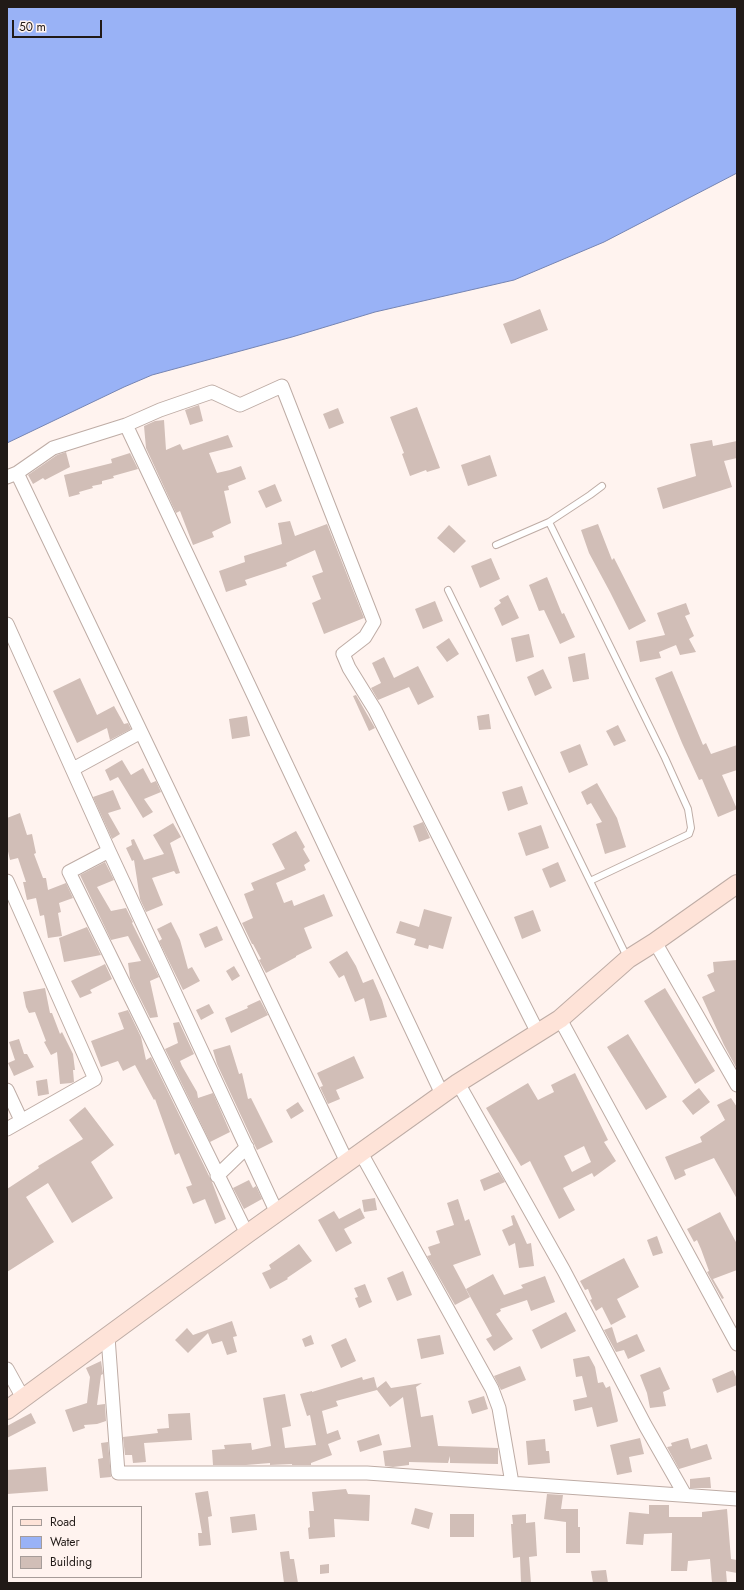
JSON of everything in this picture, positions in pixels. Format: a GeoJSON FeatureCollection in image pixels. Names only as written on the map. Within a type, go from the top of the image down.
{"type":"FeatureCollection","features":[{"type":"Feature","properties":{"kind":"street"},"geometry":{"type":"LineString","coordinates":[[355,1158],[346,1160],[141,732],[12,475],[53,448],[126,426],[160,410],[212,392],[240,405],[282,386],[374,622],[365,637],[343,654],[349,668],[375,710],[538,1033]]}},
{"type":"Feature","properties":{"kind":"street"},"geometry":{"type":"LineString","coordinates":[[126,426],[442,1094]]}},
{"type":"Feature","properties":{"kind":"street"},"geometry":{"type":"LineString","coordinates":[[7,624],[109,851],[278,1214]]}},
{"type":"Feature","properties":{"kind":"street"},"geometry":{"type":"LineString","coordinates":[[73,769],[141,732]]}},
{"type":"Feature","properties":{"kind":"street"},"geometry":{"type":"LineString","coordinates":[[109,851],[69,872],[246,1234]]}},
{"type":"Feature","properties":{"kind":"street"},"geometry":{"type":"LineString","coordinates":[[7,881],[95,1079],[7,1129]]}},
{"type":"Feature","properties":{"kind":"street"},"geometry":{"type":"LineString","coordinates":[[7,1410],[246,1234],[278,1214],[442,1094],[560,1019],[628,959],[655,942],[737,884]]}},
{"type":"Feature","properties":{"kind":"street"},"geometry":{"type":"LineString","coordinates":[[655,942],[737,1085]]}},
{"type":"Feature","properties":{"kind":"street"},"geometry":{"type":"LineString","coordinates":[[560,1019],[737,1344]]}},
{"type":"Feature","properties":{"kind":"street"},"geometry":{"type":"LineString","coordinates":[[458,1083],[564,1271],[644,1425],[685,1495]]}},
{"type":"Feature","properties":{"kind":"street"},"geometry":{"type":"LineString","coordinates":[[7,1090],[22,1120]]}},
{"type":"Feature","properties":{"kind":"street"},"geometry":{"type":"LineString","coordinates":[[217,1176],[247,1147]]}},
{"type":"Feature","properties":{"kind":"street"},"geometry":{"type":"LineString","coordinates":[[355,1158],[492,1389],[498,1408],[512,1483]]}},
{"type":"Feature","properties":{"kind":"street"},"geometry":{"type":"LineString","coordinates":[[108,1336],[118,1473],[367,1473],[737,1499]]}},
{"type":"Feature","properties":{"kind":"street"},"geometry":{"type":"LineString","coordinates":[[7,1369],[23,1398]]}},
{"type":"Feature","properties":{"kind":"lane"},"geometry":{"type":"LineString","coordinates":[[496,545],[549,522],[602,486]]}},
{"type":"Feature","properties":{"kind":"lane"},"geometry":{"type":"LineString","coordinates":[[549,522],[665,758],[688,809],[691,828],[689,834],[590,881]]}},
{"type":"Feature","properties":{"kind":"lane"},"geometry":{"type":"LineString","coordinates":[[448,590],[628,959]]}},
{"type":"Feature","properties":{"kind":"water"},"geometry":{"type":"Polygon","coordinates":[[[7,7],[737,7],[737,173],[604,242],[514,280],[375,312],[292,337],[152,375],[7,443],[7,7]]]}},
{"type":"Feature","properties":{"kind":"building"},"geometry":{"type":"Polygon","coordinates":[[[540,309],[548,330],[511,344],[503,324],[540,309]]]}},
{"type":"Feature","properties":{"kind":"building"},"geometry":{"type":"Polygon","coordinates":[[[199,405],[203,421],[190,425],[185,410],[199,405]]]}},
{"type":"Feature","properties":{"kind":"building"},"geometry":{"type":"Polygon","coordinates":[[[417,407],[440,468],[427,472],[426,470],[410,476],[402,454],[404,453],[390,417],[417,407]]]}},
{"type":"Feature","properties":{"kind":"building"},"geometry":{"type":"Polygon","coordinates":[[[338,408],[344,423],[329,429],[323,414],[338,408]]]}},
{"type":"Feature","properties":{"kind":"building"},"geometry":{"type":"Polygon","coordinates":[[[164,420],[166,450],[180,444],[183,450],[228,435],[233,447],[209,453],[217,473],[241,466],[246,479],[228,486],[229,490],[224,491],[231,523],[212,532],[214,537],[193,545],[180,511],[176,513],[146,448],[144,426],[155,421],[164,420]]]}},
{"type":"Feature","properties":{"kind":"building"},"geometry":{"type":"Polygon","coordinates":[[[712,440],[713,446],[737,441],[737,458],[724,461],[732,487],[663,509],[657,488],[696,476],[690,444],[712,440]]]}},
{"type":"Feature","properties":{"kind":"building"},"geometry":{"type":"Polygon","coordinates":[[[66,452],[70,467],[45,480],[43,478],[33,484],[28,475],[57,455],[66,452]]]}},
{"type":"Feature","properties":{"kind":"building"},"geometry":{"type":"Polygon","coordinates":[[[130,453],[138,469],[113,476],[114,478],[102,481],[102,484],[92,486],[93,488],[69,497],[64,475],[112,463],[111,459],[130,453]]]}},
{"type":"Feature","properties":{"kind":"building"},"geometry":{"type":"Polygon","coordinates":[[[490,455],[497,476],[468,486],[461,465],[490,455]]]}},
{"type":"Feature","properties":{"kind":"building"},"geometry":{"type":"Polygon","coordinates":[[[275,484],[282,501],[266,508],[258,491],[275,484]]]}},
{"type":"Feature","properties":{"kind":"building"},"geometry":{"type":"Polygon","coordinates":[[[290,521],[295,536],[327,524],[364,618],[324,634],[312,603],[321,599],[312,576],[323,572],[315,550],[286,563],[287,566],[245,580],[247,585],[226,592],[219,571],[245,562],[244,556],[282,544],[278,523],[290,521]]]}},
{"type":"Feature","properties":{"kind":"building"},"geometry":{"type":"Polygon","coordinates":[[[598,524],[612,560],[614,558],[646,621],[629,630],[589,553],[581,530],[598,524]]]}},
{"type":"Feature","properties":{"kind":"building"},"geometry":{"type":"Polygon","coordinates":[[[449,525],[466,541],[454,553],[437,538],[449,525]]]}},
{"type":"Feature","properties":{"kind":"building"},"geometry":{"type":"Polygon","coordinates":[[[491,558],[500,579],[480,588],[471,566],[491,558]]]}},
{"type":"Feature","properties":{"kind":"building"},"geometry":{"type":"Polygon","coordinates":[[[547,577],[562,614],[564,613],[575,637],[560,644],[544,610],[539,611],[529,585],[547,577]]]}},
{"type":"Feature","properties":{"kind":"building"},"geometry":{"type":"Polygon","coordinates":[[[508,595],[519,618],[502,626],[494,608],[501,603],[499,600],[508,595]]]}},
{"type":"Feature","properties":{"kind":"building"},"geometry":{"type":"Polygon","coordinates":[[[435,601],[443,621],[423,629],[415,609],[435,601]]]}},
{"type":"Feature","properties":{"kind":"building"},"geometry":{"type":"Polygon","coordinates":[[[686,603],[690,614],[685,616],[694,636],[689,639],[696,652],[680,655],[676,645],[659,652],[661,658],[640,662],[636,641],[665,635],[657,613],[686,603]]]}},
{"type":"Feature","properties":{"kind":"building"},"geometry":{"type":"Polygon","coordinates":[[[529,634],[534,657],[516,662],[511,638],[529,634]]]}},
{"type":"Feature","properties":{"kind":"building"},"geometry":{"type":"Polygon","coordinates":[[[449,638],[459,654],[447,662],[436,647],[449,638]]]}},
{"type":"Feature","properties":{"kind":"building"},"geometry":{"type":"Polygon","coordinates":[[[585,653],[589,679],[573,682],[568,657],[585,653]]]}},
{"type":"Feature","properties":{"kind":"building"},"geometry":{"type":"Polygon","coordinates":[[[384,657],[394,678],[418,666],[434,697],[418,705],[409,687],[378,700],[371,688],[381,683],[372,663],[384,657]]]}},
{"type":"Feature","properties":{"kind":"building"},"geometry":{"type":"Polygon","coordinates":[[[543,669],[552,688],[535,696],[527,677],[543,669]]]}},
{"type":"Feature","properties":{"kind":"building"},"geometry":{"type":"Polygon","coordinates":[[[672,671],[703,745],[706,743],[711,754],[737,745],[737,770],[722,775],[737,809],[718,817],[702,779],[699,780],[682,743],[655,678],[672,671]]]}},
{"type":"Feature","properties":{"kind":"building"},"geometry":{"type":"Polygon","coordinates":[[[80,678],[97,715],[114,706],[124,724],[128,723],[131,729],[110,740],[107,728],[77,743],[53,691],[80,678]]]}},
{"type":"Feature","properties":{"kind":"building"},"geometry":{"type":"Polygon","coordinates":[[[356,695],[375,728],[369,731],[353,696],[356,695]]]}},
{"type":"Feature","properties":{"kind":"building"},"geometry":{"type":"Polygon","coordinates":[[[489,714],[491,729],[479,730],[477,716],[489,714]]]}},
{"type":"Feature","properties":{"kind":"building"},"geometry":{"type":"Polygon","coordinates":[[[247,716],[250,736],[232,739],[229,719],[247,716]]]}},
{"type":"Feature","properties":{"kind":"building"},"geometry":{"type":"Polygon","coordinates":[[[618,725],[626,741],[614,746],[606,731],[618,725]]]}},
{"type":"Feature","properties":{"kind":"building"},"geometry":{"type":"Polygon","coordinates":[[[580,744],[588,765],[569,773],[560,752],[580,744]]]}},
{"type":"Feature","properties":{"kind":"building"},"geometry":{"type":"Polygon","coordinates":[[[122,760],[131,775],[143,768],[151,783],[156,781],[161,792],[144,799],[153,812],[143,818],[118,777],[110,781],[105,770],[122,760]]]}},
{"type":"Feature","properties":{"kind":"building"},"geometry":{"type":"Polygon","coordinates":[[[597,783],[617,818],[626,847],[605,854],[596,824],[602,822],[591,803],[587,805],[581,792],[597,783]]]}},
{"type":"Feature","properties":{"kind":"building"},"geometry":{"type":"Polygon","coordinates":[[[522,786],[528,804],[508,811],[502,792],[522,786]]]}},
{"type":"Feature","properties":{"kind":"building"},"geometry":{"type":"Polygon","coordinates":[[[113,790],[121,809],[108,813],[120,834],[112,839],[93,797],[113,790]]]}},
{"type":"Feature","properties":{"kind":"building"},"geometry":{"type":"Polygon","coordinates":[[[20,813],[27,835],[32,834],[36,853],[34,854],[43,878],[46,878],[48,890],[66,883],[73,898],[59,903],[61,912],[58,913],[62,936],[48,938],[44,915],[40,916],[36,898],[27,900],[23,882],[26,882],[18,858],[10,860],[7,847],[7,818],[20,813]]]}},
{"type":"Feature","properties":{"kind":"building"},"geometry":{"type":"Polygon","coordinates":[[[423,822],[430,838],[419,842],[413,826],[423,822]]]}},
{"type":"Feature","properties":{"kind":"building"},"geometry":{"type":"Polygon","coordinates":[[[173,823],[181,837],[170,843],[180,873],[176,874],[174,871],[152,878],[163,905],[146,912],[140,899],[134,860],[132,861],[126,848],[132,845],[131,840],[134,839],[144,860],[164,854],[153,835],[173,823]]]}},
{"type":"Feature","properties":{"kind":"building"},"geometry":{"type":"Polygon","coordinates":[[[541,825],[549,848],[526,856],[518,833],[541,825]]]}},
{"type":"Feature","properties":{"kind":"building"},"geometry":{"type":"Polygon","coordinates":[[[296,831],[305,847],[303,849],[310,861],[304,865],[306,870],[276,883],[284,903],[292,900],[294,906],[324,894],[333,916],[304,928],[312,948],[266,973],[259,960],[261,959],[242,923],[253,918],[244,894],[254,890],[251,883],[285,869],[272,844],[296,831]]]}},
{"type":"Feature","properties":{"kind":"building"},"geometry":{"type":"Polygon","coordinates":[[[105,862],[114,880],[97,887],[111,911],[126,908],[159,977],[150,981],[158,1017],[150,1018],[130,978],[128,963],[141,961],[128,936],[111,940],[80,875],[105,862]]]}},
{"type":"Feature","properties":{"kind":"building"},"geometry":{"type":"Polygon","coordinates":[[[558,862],[566,881],[550,888],[542,869],[558,862]]]}},
{"type":"Feature","properties":{"kind":"building"},"geometry":{"type":"Polygon","coordinates":[[[424,909],[452,917],[443,949],[429,945],[428,949],[414,945],[416,939],[396,933],[400,921],[419,927],[424,909]]]}},
{"type":"Feature","properties":{"kind":"building"},"geometry":{"type":"Polygon","coordinates":[[[533,910],[541,931],[522,939],[514,917],[533,910]]]}},
{"type":"Feature","properties":{"kind":"building"},"geometry":{"type":"Polygon","coordinates":[[[171,922],[180,940],[188,969],[192,967],[200,981],[183,990],[159,941],[162,939],[157,929],[171,922]]]}},
{"type":"Feature","properties":{"kind":"building"},"geometry":{"type":"Polygon","coordinates":[[[217,926],[223,940],[205,948],[199,934],[217,926]]]}},
{"type":"Feature","properties":{"kind":"building"},"geometry":{"type":"Polygon","coordinates":[[[87,927],[101,955],[64,962],[59,938],[87,927]]]}},
{"type":"Feature","properties":{"kind":"building"},"geometry":{"type":"Polygon","coordinates":[[[347,951],[356,966],[363,983],[373,979],[387,1017],[370,1021],[364,998],[355,1002],[344,975],[339,978],[329,962],[347,951]]]}},
{"type":"Feature","properties":{"kind":"building"},"geometry":{"type":"Polygon","coordinates":[[[737,960],[737,1069],[702,997],[715,991],[707,975],[714,972],[713,962],[737,960]]]}},
{"type":"Feature","properties":{"kind":"building"},"geometry":{"type":"Polygon","coordinates":[[[105,964],[112,979],[90,990],[92,993],[80,998],[71,981],[105,964]]]}},
{"type":"Feature","properties":{"kind":"building"},"geometry":{"type":"Polygon","coordinates":[[[234,966],[240,976],[232,981],[226,971],[234,966]]]}},
{"type":"Feature","properties":{"kind":"building"},"geometry":{"type":"Polygon","coordinates":[[[45,988],[50,1013],[52,1013],[60,1034],[62,1032],[73,1054],[75,1070],[73,1070],[74,1082],[71,1083],[60,1084],[57,1052],[51,1055],[44,1042],[46,1041],[35,1012],[29,1013],[26,1007],[23,992],[45,988]]]}},
{"type":"Feature","properties":{"kind":"building"},"geometry":{"type":"Polygon","coordinates":[[[665,988],[715,1071],[695,1084],[644,1001],[665,988]]]}},
{"type":"Feature","properties":{"kind":"building"},"geometry":{"type":"Polygon","coordinates":[[[260,1000],[268,1015],[231,1033],[225,1018],[248,1008],[247,1006],[260,1000]]]}},
{"type":"Feature","properties":{"kind":"building"},"geometry":{"type":"Polygon","coordinates":[[[209,1004],[214,1013],[201,1020],[196,1010],[209,1004]]]}},
{"type":"Feature","properties":{"kind":"building"},"geometry":{"type":"Polygon","coordinates":[[[128,1010],[141,1037],[146,1060],[151,1057],[212,1182],[226,1219],[215,1224],[205,1199],[193,1204],[186,1187],[192,1185],[179,1153],[175,1155],[155,1099],[154,1100],[135,1065],[123,1071],[118,1061],[101,1067],[91,1041],[124,1029],[118,1013],[128,1010]]]}},
{"type":"Feature","properties":{"kind":"building"},"geometry":{"type":"Polygon","coordinates":[[[179,1022],[194,1054],[180,1061],[182,1066],[197,1092],[198,1098],[213,1093],[230,1132],[210,1142],[165,1049],[178,1043],[173,1023],[179,1022]]]}},
{"type":"Feature","properties":{"kind":"building"},"geometry":{"type":"Polygon","coordinates":[[[628,1034],[667,1097],[646,1110],[607,1047],[628,1034]]]}},
{"type":"Feature","properties":{"kind":"building"},"geometry":{"type":"Polygon","coordinates":[[[19,1039],[24,1054],[27,1054],[34,1067],[14,1076],[8,1063],[15,1060],[9,1042],[19,1039]]]}},
{"type":"Feature","properties":{"kind":"building"},"geometry":{"type":"Polygon","coordinates":[[[230,1045],[239,1074],[242,1073],[248,1099],[251,1098],[273,1142],[257,1150],[217,1064],[213,1050],[230,1045]]]}},
{"type":"Feature","properties":{"kind":"building"},"geometry":{"type":"Polygon","coordinates":[[[354,1056],[364,1078],[336,1090],[340,1099],[328,1104],[320,1087],[323,1086],[317,1073],[354,1056]]]}},
{"type":"Feature","properties":{"kind":"building"},"geometry":{"type":"Polygon","coordinates":[[[575,1073],[608,1140],[604,1142],[616,1161],[594,1177],[592,1173],[563,1188],[575,1210],[559,1219],[530,1161],[521,1166],[486,1108],[528,1083],[538,1100],[554,1092],[551,1085],[575,1073]],[[584,1146],[564,1156],[572,1172],[591,1162],[584,1146]]]}},
{"type":"Feature","properties":{"kind":"building"},"geometry":{"type":"Polygon","coordinates":[[[47,1079],[49,1094],[38,1096],[36,1081],[47,1079]]]}},
{"type":"Feature","properties":{"kind":"building"},"geometry":{"type":"Polygon","coordinates":[[[699,1088],[710,1102],[693,1115],[682,1101],[699,1088]]]}},
{"type":"Feature","properties":{"kind":"building"},"geometry":{"type":"Polygon","coordinates":[[[731,1098],[737,1107],[737,1199],[714,1158],[684,1170],[686,1175],[675,1180],[665,1157],[702,1142],[700,1137],[725,1120],[717,1105],[731,1098]]]}},
{"type":"Feature","properties":{"kind":"building"},"geometry":{"type":"Polygon","coordinates":[[[298,1102],[304,1111],[291,1119],[286,1110],[298,1102]]]}},
{"type":"Feature","properties":{"kind":"building"},"geometry":{"type":"Polygon","coordinates":[[[85,1107],[114,1145],[91,1162],[113,1198],[72,1223],[48,1183],[26,1197],[54,1242],[7,1272],[7,1189],[39,1168],[38,1166],[83,1139],[69,1120],[85,1107]]]}},
{"type":"Feature","properties":{"kind":"building"},"geometry":{"type":"Polygon","coordinates":[[[499,1172],[505,1182],[484,1191],[480,1180],[499,1172]]]}},
{"type":"Feature","properties":{"kind":"building"},"geometry":{"type":"Polygon","coordinates":[[[249,1180],[253,1188],[256,1186],[262,1199],[244,1209],[233,1188],[249,1180]]]}},
{"type":"Feature","properties":{"kind":"building"},"geometry":{"type":"Polygon","coordinates":[[[375,1198],[377,1210],[364,1212],[362,1200],[375,1198]]]}},
{"type":"Feature","properties":{"kind":"building"},"geometry":{"type":"Polygon","coordinates":[[[458,1199],[465,1221],[469,1219],[481,1255],[453,1265],[470,1297],[455,1305],[427,1256],[431,1255],[428,1247],[440,1243],[436,1231],[454,1225],[447,1203],[458,1199]]]}},
{"type":"Feature","properties":{"kind":"building"},"geometry":{"type":"Polygon","coordinates":[[[360,1208],[365,1218],[344,1229],[352,1243],[336,1252],[318,1220],[334,1211],[339,1219],[360,1208]]]}},
{"type":"Feature","properties":{"kind":"building"},"geometry":{"type":"Polygon","coordinates":[[[720,1212],[737,1244],[737,1270],[713,1279],[724,1298],[722,1299],[707,1272],[709,1271],[697,1240],[694,1242],[687,1229],[720,1212]]]}},
{"type":"Feature","properties":{"kind":"building"},"geometry":{"type":"Polygon","coordinates":[[[514,1215],[527,1244],[531,1243],[534,1266],[519,1268],[515,1243],[509,1246],[502,1230],[513,1225],[511,1216],[514,1215]]]}},
{"type":"Feature","properties":{"kind":"building"},"geometry":{"type":"Polygon","coordinates":[[[657,1236],[663,1253],[653,1256],[647,1240],[657,1236]]]}},
{"type":"Feature","properties":{"kind":"building"},"geometry":{"type":"Polygon","coordinates":[[[299,1244],[312,1261],[287,1278],[288,1279],[270,1289],[262,1273],[271,1269],[269,1265],[299,1244]]]}},
{"type":"Feature","properties":{"kind":"building"},"geometry":{"type":"Polygon","coordinates":[[[624,1258],[639,1287],[617,1299],[626,1317],[611,1325],[602,1307],[596,1311],[590,1300],[592,1299],[588,1289],[585,1290],[580,1281],[624,1258]]]}},
{"type":"Feature","properties":{"kind":"building"},"geometry":{"type":"Polygon","coordinates":[[[403,1271],[412,1295],[397,1301],[387,1278],[403,1271]]]}},
{"type":"Feature","properties":{"kind":"building"},"geometry":{"type":"Polygon","coordinates":[[[493,1274],[504,1295],[523,1288],[521,1285],[545,1276],[555,1302],[531,1311],[527,1300],[500,1309],[501,1311],[496,1314],[513,1339],[494,1351],[486,1339],[492,1336],[466,1289],[493,1274]]]}},
{"type":"Feature","properties":{"kind":"building"},"geometry":{"type":"Polygon","coordinates":[[[365,1284],[372,1302],[359,1308],[355,1298],[358,1297],[354,1288],[365,1284]]]}},
{"type":"Feature","properties":{"kind":"building"},"geometry":{"type":"Polygon","coordinates":[[[566,1312],[576,1331],[541,1349],[532,1330],[566,1312]]]}},
{"type":"Feature","properties":{"kind":"building"},"geometry":{"type":"Polygon","coordinates":[[[232,1321],[237,1336],[233,1337],[237,1352],[227,1355],[222,1341],[212,1344],[208,1333],[188,1353],[175,1340],[187,1328],[193,1335],[232,1321]]]}},
{"type":"Feature","properties":{"kind":"building"},"geometry":{"type":"Polygon","coordinates":[[[612,1327],[617,1343],[637,1334],[645,1351],[628,1359],[624,1350],[616,1352],[604,1330],[612,1327]]]}},
{"type":"Feature","properties":{"kind":"building"},"geometry":{"type":"Polygon","coordinates":[[[311,1335],[314,1344],[305,1347],[302,1339],[311,1335]]]}},
{"type":"Feature","properties":{"kind":"building"},"geometry":{"type":"Polygon","coordinates":[[[440,1335],[444,1354],[421,1359],[417,1339],[440,1335]]]}},
{"type":"Feature","properties":{"kind":"building"},"geometry":{"type":"Polygon","coordinates":[[[346,1338],[356,1361],[341,1368],[331,1345],[346,1338]]]}},
{"type":"Feature","properties":{"kind":"building"},"geometry":{"type":"Polygon","coordinates":[[[589,1356],[595,1367],[598,1383],[603,1382],[606,1388],[610,1386],[617,1422],[597,1427],[592,1407],[575,1411],[573,1400],[587,1397],[582,1376],[576,1377],[573,1359],[589,1356]]]}},
{"type":"Feature","properties":{"kind":"building"},"geometry":{"type":"Polygon","coordinates":[[[101,1361],[103,1374],[101,1375],[97,1405],[105,1404],[106,1421],[97,1424],[84,1425],[85,1428],[73,1432],[65,1410],[87,1403],[90,1377],[86,1368],[101,1361]]]}},
{"type":"Feature","properties":{"kind":"building"},"geometry":{"type":"Polygon","coordinates":[[[520,1366],[526,1380],[501,1390],[494,1376],[520,1366]]]}},
{"type":"Feature","properties":{"kind":"building"},"geometry":{"type":"Polygon","coordinates":[[[660,1367],[670,1389],[663,1392],[666,1406],[650,1408],[647,1393],[640,1375],[660,1367]]]}},
{"type":"Feature","properties":{"kind":"building"},"geometry":{"type":"Polygon","coordinates":[[[733,1370],[737,1379],[737,1385],[717,1393],[712,1379],[733,1370]]]}},
{"type":"Feature","properties":{"kind":"building"},"geometry":{"type":"Polygon","coordinates":[[[362,1377],[363,1380],[374,1377],[377,1388],[386,1381],[391,1388],[422,1383],[416,1387],[421,1417],[433,1415],[438,1446],[498,1448],[498,1464],[450,1463],[450,1456],[448,1463],[409,1462],[409,1465],[393,1467],[385,1466],[383,1451],[411,1447],[403,1397],[390,1407],[377,1390],[336,1401],[338,1406],[322,1411],[327,1434],[338,1430],[341,1439],[328,1444],[332,1455],[311,1463],[311,1465],[270,1465],[270,1463],[213,1465],[212,1450],[225,1449],[224,1445],[251,1443],[252,1450],[271,1446],[263,1398],[285,1394],[291,1426],[282,1428],[285,1448],[316,1445],[310,1415],[307,1416],[300,1394],[312,1392],[362,1377]]]}},
{"type":"Feature","properties":{"kind":"building"},"geometry":{"type":"Polygon","coordinates":[[[484,1396],[488,1409],[472,1414],[468,1401],[484,1396]]]}},
{"type":"Feature","properties":{"kind":"building"},"geometry":{"type":"Polygon","coordinates":[[[31,1413],[36,1423],[7,1438],[7,1426],[31,1413]]]}},
{"type":"Feature","properties":{"kind":"building"},"geometry":{"type":"Polygon","coordinates":[[[190,1413],[192,1440],[144,1443],[146,1462],[133,1463],[132,1455],[125,1455],[123,1437],[158,1433],[157,1429],[169,1428],[168,1414],[190,1413]]]}},
{"type":"Feature","properties":{"kind":"building"},"geometry":{"type":"Polygon","coordinates":[[[379,1434],[382,1445],[360,1452],[357,1441],[379,1434]]]}},
{"type":"Feature","properties":{"kind":"building"},"geometry":{"type":"Polygon","coordinates":[[[640,1438],[644,1454],[629,1457],[632,1472],[617,1475],[610,1445],[640,1438]]]}},
{"type":"Feature","properties":{"kind":"building"},"geometry":{"type":"Polygon","coordinates":[[[688,1438],[691,1449],[707,1444],[712,1459],[679,1469],[667,1447],[672,1446],[671,1443],[688,1438]]]}},
{"type":"Feature","properties":{"kind":"building"},"geometry":{"type":"Polygon","coordinates":[[[545,1439],[546,1451],[549,1451],[550,1463],[528,1465],[526,1441],[545,1439]]]}},
{"type":"Feature","properties":{"kind":"building"},"geometry":{"type":"Polygon","coordinates":[[[108,1442],[111,1477],[100,1478],[98,1459],[103,1458],[101,1443],[108,1442]]]}},
{"type":"Feature","properties":{"kind":"building"},"geometry":{"type":"Polygon","coordinates":[[[46,1467],[48,1491],[7,1494],[7,1470],[46,1467]]]}},
{"type":"Feature","properties":{"kind":"building"},"geometry":{"type":"Polygon","coordinates":[[[710,1477],[711,1488],[690,1488],[690,1479],[710,1477]]]}},
{"type":"Feature","properties":{"kind":"building"},"geometry":{"type":"Polygon","coordinates":[[[346,1489],[348,1494],[370,1495],[369,1521],[334,1519],[335,1537],[309,1539],[309,1511],[314,1511],[312,1492],[346,1489]]]}},
{"type":"Feature","properties":{"kind":"building"},"geometry":{"type":"Polygon","coordinates":[[[208,1491],[212,1516],[208,1517],[211,1545],[199,1546],[198,1533],[202,1533],[195,1493],[208,1491]]]}},
{"type":"Feature","properties":{"kind":"building"},"geometry":{"type":"Polygon","coordinates":[[[547,1494],[563,1495],[561,1509],[578,1509],[580,1553],[566,1553],[566,1522],[544,1519],[547,1494]]]}},
{"type":"Feature","properties":{"kind":"building"},"geometry":{"type":"Polygon","coordinates":[[[649,1505],[669,1505],[669,1517],[702,1517],[702,1512],[727,1509],[731,1559],[737,1560],[737,1573],[726,1571],[727,1583],[712,1583],[710,1559],[688,1561],[687,1571],[671,1571],[672,1533],[644,1534],[643,1545],[626,1544],[629,1512],[649,1514],[649,1505]]]}},
{"type":"Feature","properties":{"kind":"building"},"geometry":{"type":"Polygon","coordinates":[[[415,1508],[433,1513],[429,1529],[411,1524],[415,1508]]]}},
{"type":"Feature","properties":{"kind":"building"},"geometry":{"type":"Polygon","coordinates":[[[255,1514],[257,1530],[232,1533],[230,1517],[255,1514]]]}},
{"type":"Feature","properties":{"kind":"building"},"geometry":{"type":"Polygon","coordinates":[[[450,1514],[474,1514],[474,1537],[450,1537],[450,1514]]]}},
{"type":"Feature","properties":{"kind":"building"},"geometry":{"type":"Polygon","coordinates":[[[526,1514],[526,1523],[535,1522],[537,1556],[529,1557],[531,1583],[521,1583],[520,1557],[513,1558],[511,1524],[513,1524],[512,1515],[526,1514]]]}},
{"type":"Feature","properties":{"kind":"building"},"geometry":{"type":"Polygon","coordinates":[[[289,1551],[290,1559],[294,1559],[298,1583],[284,1583],[280,1552],[289,1551]]]}},
{"type":"Feature","properties":{"kind":"building"},"geometry":{"type":"Polygon","coordinates":[[[329,1564],[329,1573],[320,1574],[320,1565],[329,1564]]]}},
{"type":"Feature","properties":{"kind":"building"},"geometry":{"type":"Polygon","coordinates":[[[606,1570],[608,1583],[593,1583],[591,1571],[606,1570]]]}}]}
